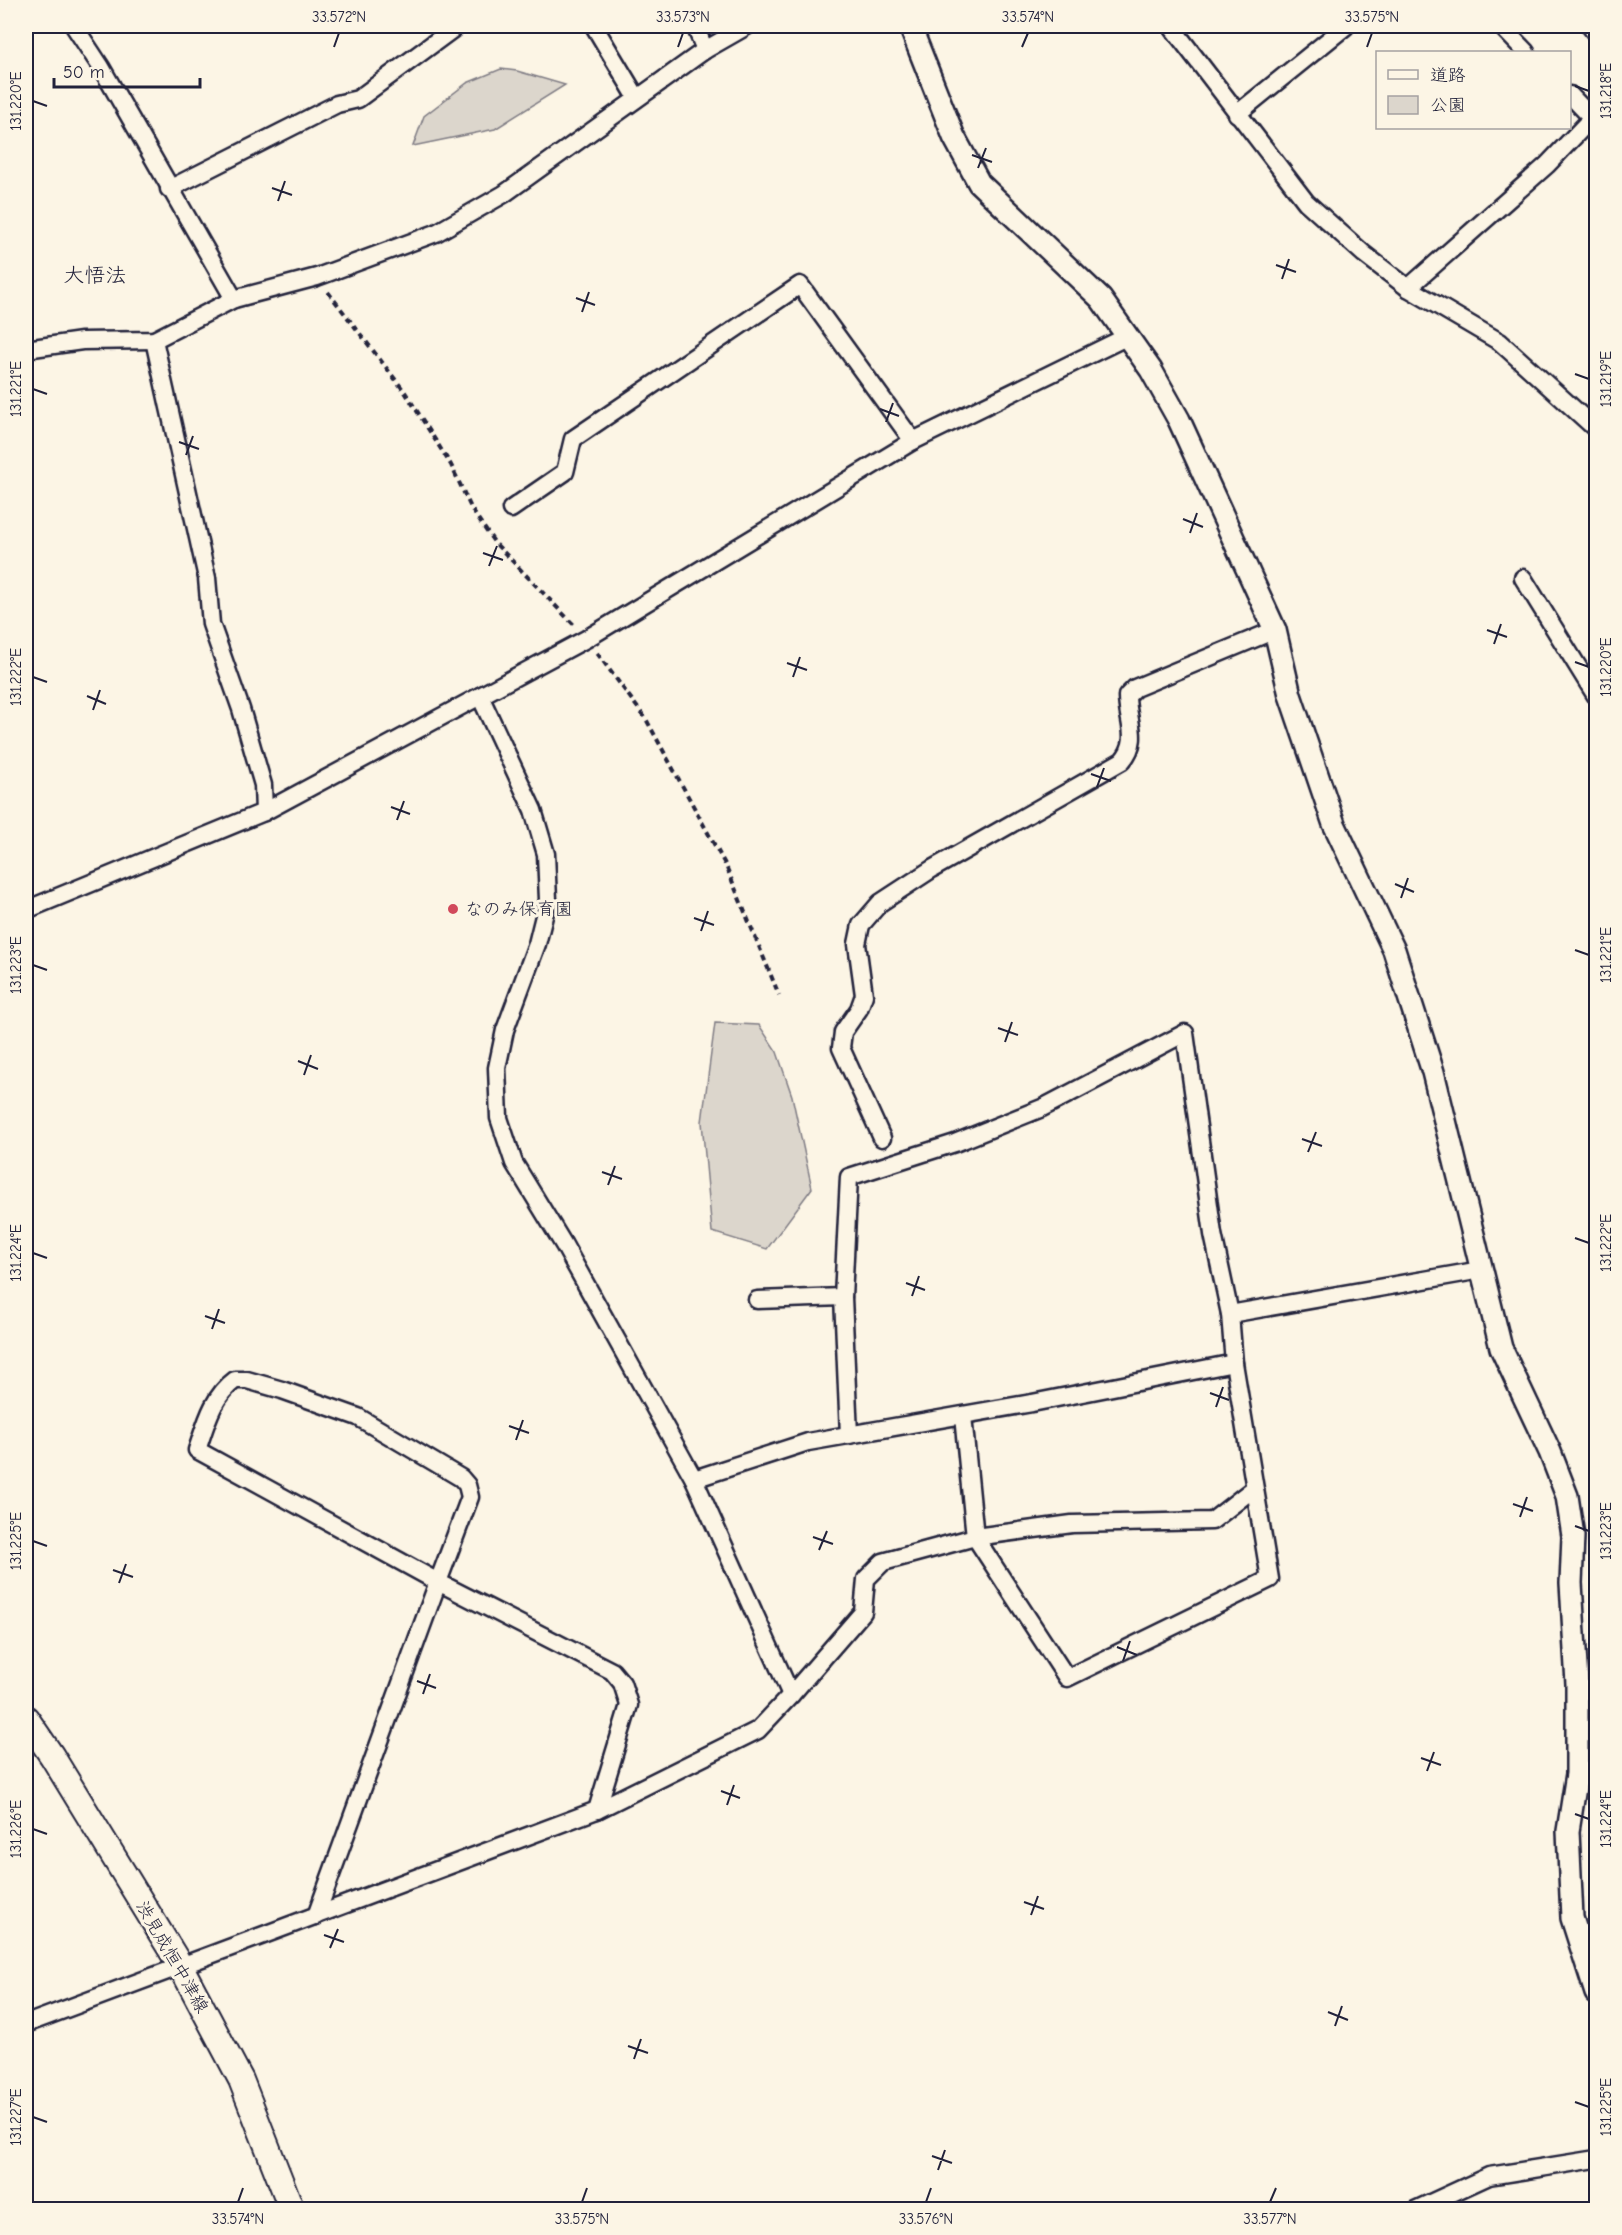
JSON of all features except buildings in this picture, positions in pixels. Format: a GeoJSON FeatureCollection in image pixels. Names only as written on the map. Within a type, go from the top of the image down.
{"type":"FeatureCollection","features":[{"type":"Feature","properties":{"kind":"main road","name":"渋見成恒中津線"},"geometry":{"type":"LineString","coordinates":[[26,1718],[52,1756],[180,1965],[241,2080],[292,2210]]}},
{"type":"Feature","properties":{"kind":"street"},"geometry":{"type":"LineString","coordinates":[[74,26],[101,67],[234,299]]}},
{"type":"Feature","properties":{"kind":"street"},"geometry":{"type":"LineString","coordinates":[[169,189],[337,104],[358,99],[457,26]]}},
{"type":"Feature","properties":{"kind":"street"},"geometry":{"type":"LineString","coordinates":[[594,26],[637,99]]}},
{"type":"Feature","properties":{"kind":"street"},"geometry":{"type":"LineString","coordinates":[[695,26],[705,50]]}},
{"type":"Feature","properties":{"kind":"street"},"geometry":{"type":"LineString","coordinates":[[26,349],[82,341],[154,340],[234,299],[317,277],[436,233],[504,194],[705,50],[747,26]]}},
{"type":"Feature","properties":{"kind":"street"},"geometry":{"type":"LineString","coordinates":[[910,26],[954,137],[980,183],[1101,299],[1128,336],[1179,420],[1275,630],[1290,695],[1312,766],[1334,824],[1398,961],[1433,1072],[1502,1348],[1550,1452],[1567,1496],[1573,1536],[1571,1583],[1577,1684],[1577,1774],[1568,1831],[1572,1918],[1596,1993]]}},
{"type":"Feature","properties":{"kind":"street"},"geometry":{"type":"LineString","coordinates":[[1171,26],[1306,202],[1364,254],[1408,288],[1500,342],[1596,429]]}},
{"type":"Feature","properties":{"kind":"street"},"geometry":{"type":"LineString","coordinates":[[1238,114],[1346,26]]}},
{"type":"Feature","properties":{"kind":"street"},"geometry":{"type":"LineString","coordinates":[[1501,26],[1525,51]]}},
{"type":"Feature","properties":{"kind":"street"},"geometry":{"type":"LineString","coordinates":[[1590,26],[1596,34]]}},
{"type":"Feature","properties":{"kind":"street"},"geometry":{"type":"LineString","coordinates":[[1408,288],[1547,165],[1594,118],[1571,98]]}},
{"type":"Feature","properties":{"kind":"street"},"geometry":{"type":"LineString","coordinates":[[512,509],[565,472],[573,440],[800,285],[913,441]]}},
{"type":"Feature","properties":{"kind":"street"},"geometry":{"type":"LineString","coordinates":[[26,910],[264,812],[586,639],[913,441],[1128,336]]}},
{"type":"Feature","properties":{"kind":"street"},"geometry":{"type":"LineString","coordinates":[[154,340],[207,578],[211,624],[242,710],[263,785],[264,812]]}},
{"type":"Feature","properties":{"kind":"street"},"geometry":{"type":"LineString","coordinates":[[1523,578],[1596,696]]}},
{"type":"Feature","properties":{"kind":"street"},"geometry":{"type":"LineString","coordinates":[[882,1138],[841,1048],[843,1032],[859,1009],[864,995],[857,944],[861,925],[880,903],[932,869],[1122,761],[1131,751],[1133,743],[1127,696],[1135,688],[1275,630]]}},
{"type":"Feature","properties":{"kind":"street"},"geometry":{"type":"LineString","coordinates":[[480,696],[533,810],[546,854],[548,900],[537,944],[505,1030],[497,1068],[499,1118],[514,1163],[564,1245],[694,1479],[791,1695]]}},
{"type":"Feature","properties":{"kind":"street"},"geometry":{"type":"LineString","coordinates":[[849,1435],[843,1297],[849,1177],[955,1143],[1042,1108],[1185,1034],[1213,1234],[1230,1314],[1234,1363],[1249,1443],[1253,1489],[1270,1579],[1067,1677],[975,1538],[963,1416]]}},
{"type":"Feature","properties":{"kind":"street"},"geometry":{"type":"LineString","coordinates":[[1230,1314],[1481,1270]]}},
{"type":"Feature","properties":{"kind":"street"},"geometry":{"type":"LineString","coordinates":[[757,1300],[843,1297]]}},
{"type":"Feature","properties":{"kind":"street"},"geometry":{"type":"LineString","coordinates":[[694,1479],[808,1442],[963,1416],[1234,1363]]}},
{"type":"Feature","properties":{"kind":"street"},"geometry":{"type":"LineString","coordinates":[[316,1916],[438,1582],[470,1497],[461,1478],[358,1418],[247,1380],[235,1380],[222,1390],[211,1410],[197,1450],[438,1582],[612,1671],[622,1683],[629,1705],[597,1810]]}},
{"type":"Feature","properties":{"kind":"street"},"geometry":{"type":"LineString","coordinates":[[26,2024],[597,1810],[758,1730],[862,1612],[866,1579],[883,1562],[975,1538],[1072,1524],[1212,1521],[1253,1489]]}},
{"type":"Feature","properties":{"kind":"street"},"geometry":{"type":"LineString","coordinates":[[1415,2210],[1489,2176],[1596,2159]]}},
{"type":"Feature","properties":{"kind":"path"},"geometry":{"type":"LineString","coordinates":[[317,277],[405,392],[451,465],[472,510],[494,542],[557,604],[646,719],[726,866],[779,995]]}},
{"type":"Feature","properties":{"kind":"green space"},"geometry":{"type":"Polygon","coordinates":[[[501,69],[517,71],[565,85],[495,129],[413,146],[424,116],[467,83],[501,69]]]}},
{"type":"Feature","properties":{"kind":"green space"},"geometry":{"type":"Polygon","coordinates":[[[715,1023],[759,1025],[777,1052],[792,1096],[812,1188],[767,1249],[712,1232],[702,1122],[715,1023]]]}},
{"type":"Feature","properties":{"kind":"place","name":"なのみ保育園"},"geometry":{"type":"Point","coordinates":[453,909]}},
{"type":"Feature","properties":{"kind":"district","name":"大悟法"},"geometry":{"type":"Point","coordinates":[95,275]}}]}
